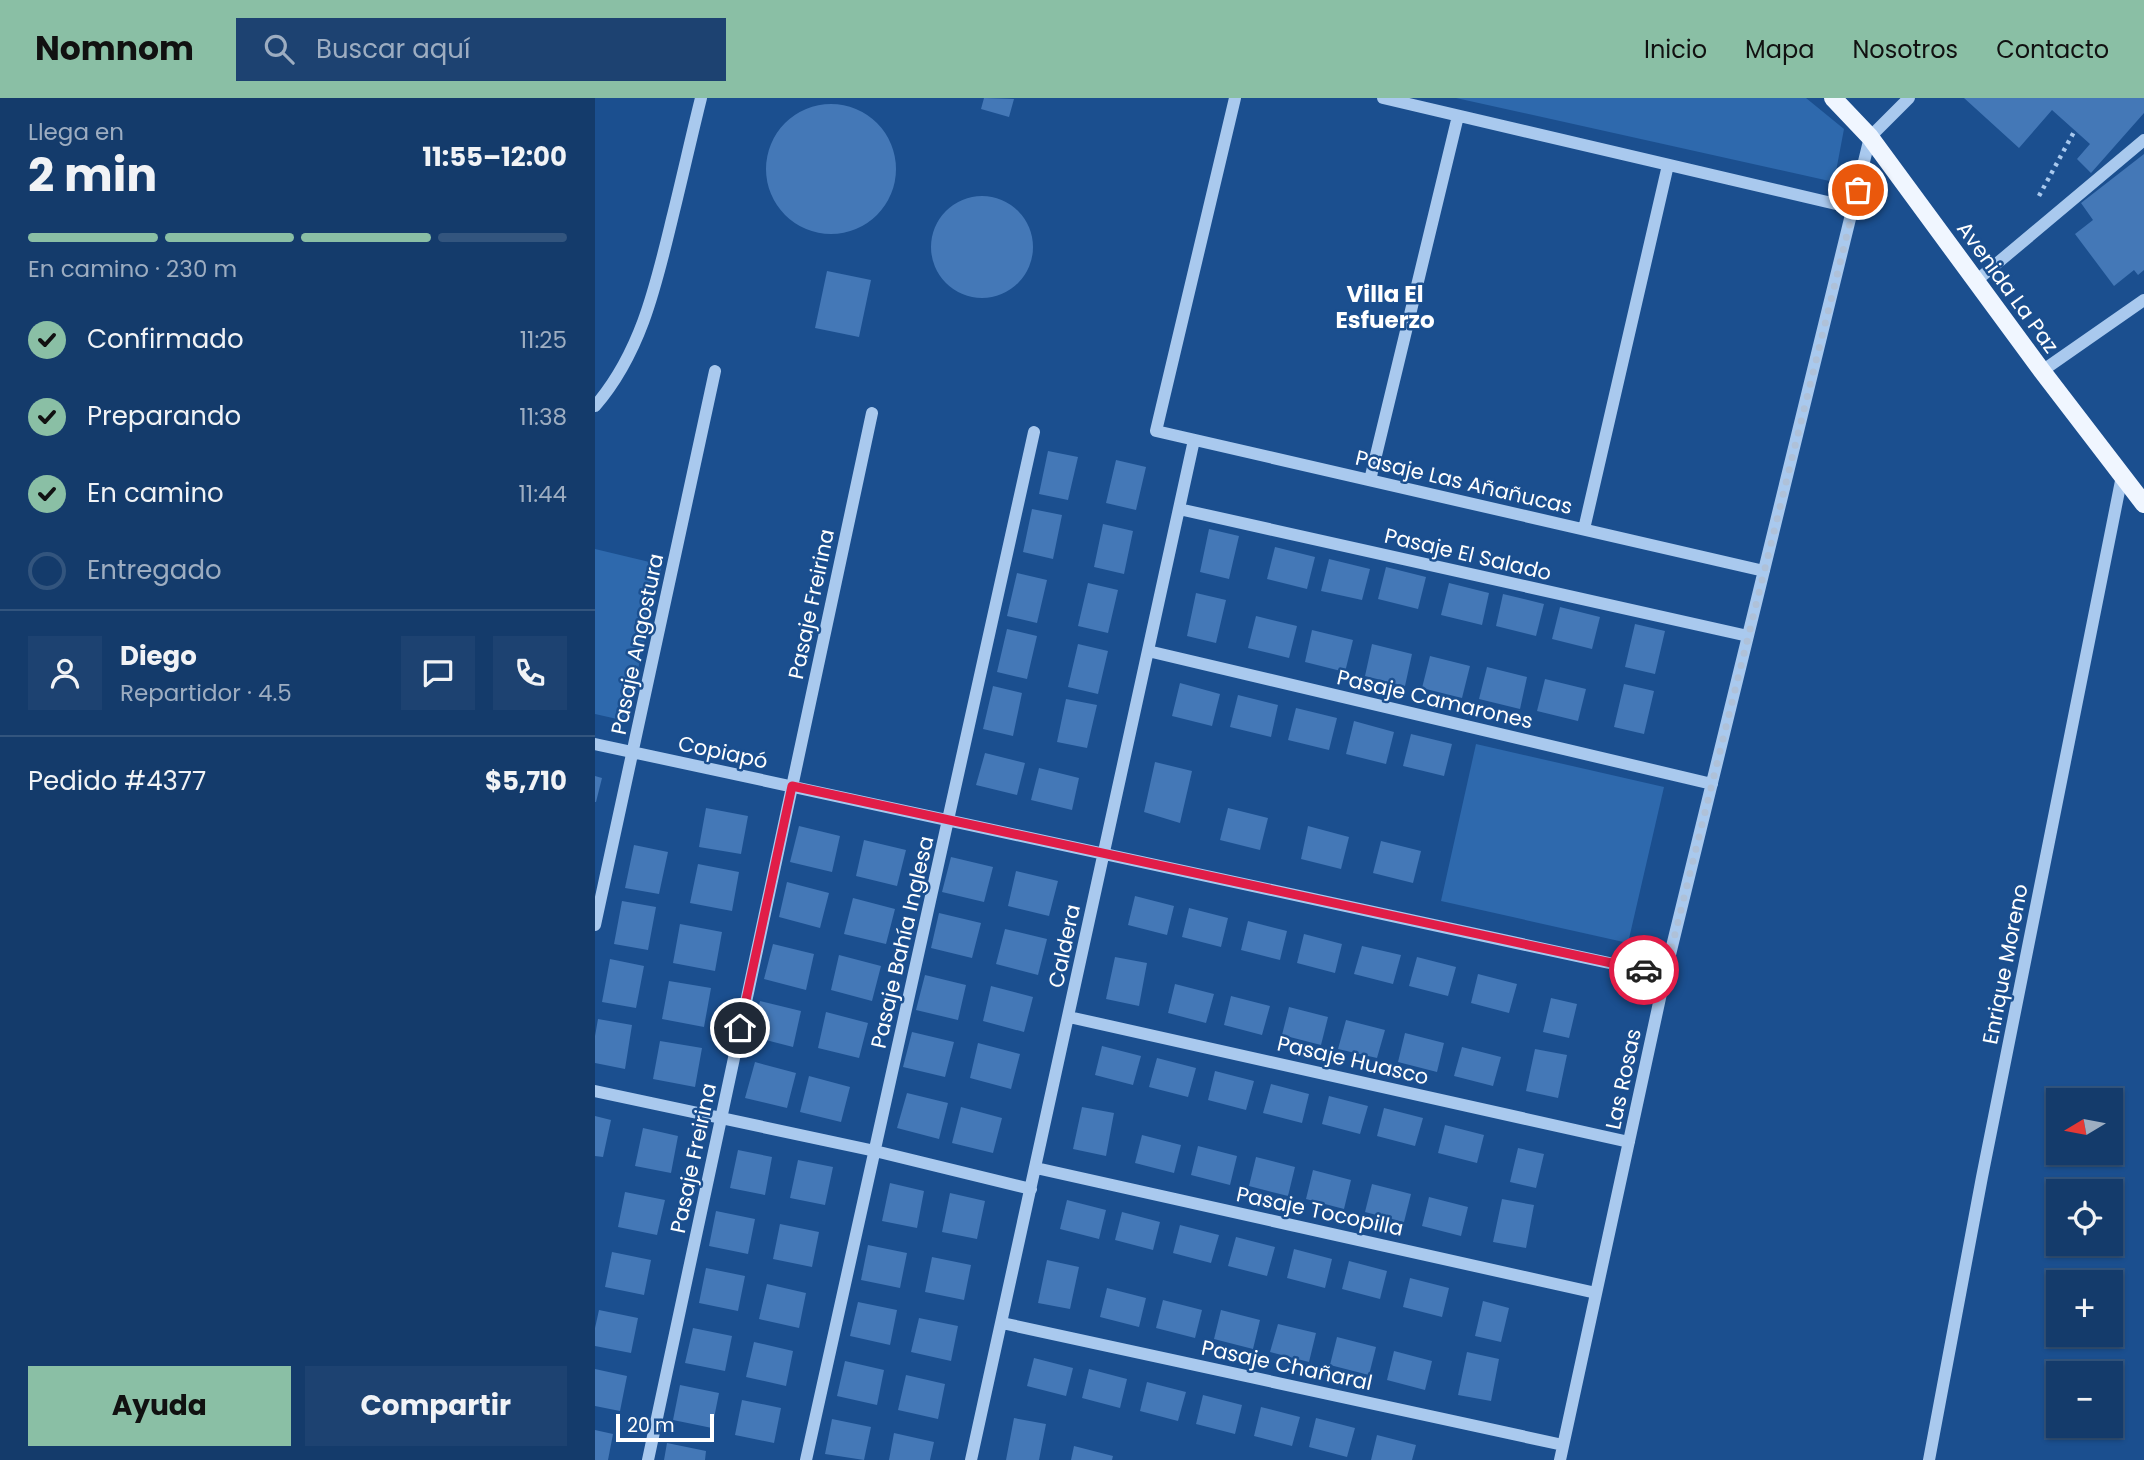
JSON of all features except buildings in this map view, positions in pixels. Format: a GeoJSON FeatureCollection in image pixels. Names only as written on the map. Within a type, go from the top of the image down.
{"type":"FeatureCollection","features":[{"type":"Feature","properties":{"kind":"main road","name":"Avenida La Paz"},"geometry":{"type":"LineString","coordinates":[[1833,98],[1870,137],[2042,372],[2144,504]]}},
{"type":"Feature","properties":{"kind":"street"},"geometry":{"type":"LineString","coordinates":[[595,406],[637,340],[655,292],[701,98]]}},
{"type":"Feature","properties":{"kind":"street","name":"Pasaje Las Añañucas"},"geometry":{"type":"LineString","coordinates":[[1235,98],[1156,430],[1764,571]]}},
{"type":"Feature","properties":{"kind":"street"},"geometry":{"type":"LineString","coordinates":[[1383,98],[1853,208]]}},
{"type":"Feature","properties":{"kind":"street"},"geometry":{"type":"LineString","coordinates":[[1870,137],[1909,98]]}},
{"type":"Feature","properties":{"kind":"street"},"geometry":{"type":"LineString","coordinates":[[1370,480],[1458,116]]}},
{"type":"Feature","properties":{"kind":"street","name":"Las Rosas"},"geometry":{"type":"LineString","coordinates":[[1560,1460],[1665,975],[1870,137]]}},
{"type":"Feature","properties":{"kind":"street"},"geometry":{"type":"LineString","coordinates":[[1976,281],[2144,140]]}},
{"type":"Feature","properties":{"kind":"street"},"geometry":{"type":"LineString","coordinates":[[1584,529],[1668,165]]}},
{"type":"Feature","properties":{"kind":"street"},"geometry":{"type":"LineString","coordinates":[[2042,372],[2144,300]]}},
{"type":"Feature","properties":{"kind":"street","name":"Pasaje Angostura"},"geometry":{"type":"LineString","coordinates":[[595,925],[715,371]]}},
{"type":"Feature","properties":{"kind":"street","name":"Pasaje Freirina"},"geometry":{"type":"LineString","coordinates":[[648,1460],[872,413]]}},
{"type":"Feature","properties":{"kind":"street","name":"Pasaje Bahía Inglesa"},"geometry":{"type":"LineString","coordinates":[[806,1460],[1034,432]]}},
{"type":"Feature","properties":{"kind":"street","name":"Caldera"},"geometry":{"type":"LineString","coordinates":[[971,1460],[1194,440]]}},
{"type":"Feature","properties":{"kind":"street","name":"Enrique Moreno"},"geometry":{"type":"LineString","coordinates":[[1929,1460],[1982,1177],[2122,475]]}},
{"type":"Feature","properties":{"kind":"street","name":"Pasaje El Salado"},"geometry":{"type":"LineString","coordinates":[[1179,509],[1748,636]]}},
{"type":"Feature","properties":{"kind":"street","name":"Pasaje Camarones"},"geometry":{"type":"LineString","coordinates":[[1149,651],[1712,784]]}},
{"type":"Feature","properties":{"kind":"street","name":"Copiapó"},"geometry":{"type":"LineString","coordinates":[[595,744],[1665,975]]}},
{"type":"Feature","properties":{"kind":"street","name":"Pasaje Huasco"},"geometry":{"type":"LineString","coordinates":[[1069,1017],[1629,1142]]}},
{"type":"Feature","properties":{"kind":"street"},"geometry":{"type":"LineString","coordinates":[[595,1091],[875,1151],[1031,1189]]}},
{"type":"Feature","properties":{"kind":"street","name":"Pasaje Tocopilla"},"geometry":{"type":"LineString","coordinates":[[1036,1168],[1596,1293]]}},
{"type":"Feature","properties":{"kind":"street","name":"Pasaje Chañaral"},"geometry":{"type":"LineString","coordinates":[[1002,1323],[1563,1446]]}},
{"type":"Feature","properties":{"kind":"path"},"geometry":{"type":"LineString","coordinates":[[2046,220],[2038,198],[2075,130]]}},
{"type":"Feature","properties":{"kind":"shaded area"},"geometry":{"type":"Polygon","coordinates":[[[1456,98],[1806,98],[1844,129],[1834,182],[1456,98]]]}},
{"type":"Feature","properties":{"kind":"shaded area"},"geometry":{"type":"Polygon","coordinates":[[[595,549],[662,565],[626,721],[595,714],[595,549]]]}},
{"type":"Feature","properties":{"kind":"shaded area"},"geometry":{"type":"Polygon","coordinates":[[[1476,744],[1664,787],[1628,943],[1441,901],[1476,744]]]}},
{"type":"Feature","properties":{"kind":"way so far"},"geometry":{"type":"LineString","coordinates":[[1644,970],[1665,975],[1858,190]]}},
{"type":"Feature","properties":{"kind":"district","name":"Villa El Esfuerzo"},"geometry":{"type":"Point","coordinates":[1385,307]}},
{"type":"Feature","properties":{"kind":"route"},"geometry":{"type":"LineString","coordinates":[[740,1028],[792,786],[1644,970]]}}]}
